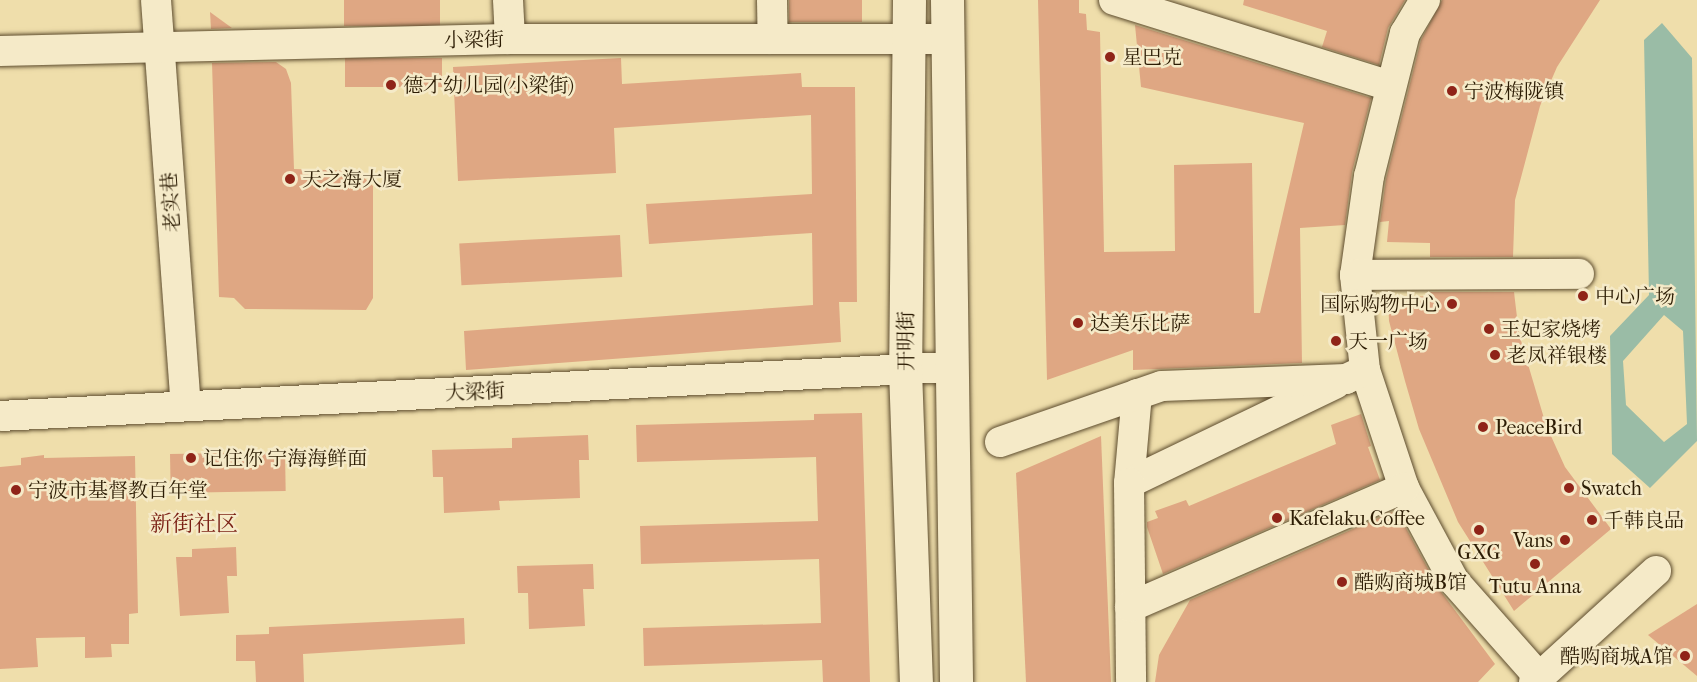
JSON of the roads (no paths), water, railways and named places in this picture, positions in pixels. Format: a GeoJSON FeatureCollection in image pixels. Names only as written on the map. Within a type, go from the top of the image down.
{"type":"FeatureCollection","features":[{"type":"Feature","properties":{"kind":"street","name":"老实巷"},"geometry":{"type":"LineString","coordinates":[[156,0],[186,405]]}},
{"type":"Feature","properties":{"kind":"street"},"geometry":{"type":"LineString","coordinates":[[508,0],[510,39]]}},
{"type":"Feature","properties":{"kind":"street"},"geometry":{"type":"LineString","coordinates":[[772,0],[773,39]]}},
{"type":"Feature","properties":{"kind":"street","name":"开明街"},"geometry":{"type":"LineString","coordinates":[[909,0],[906,369],[916,682]]}},
{"type":"Feature","properties":{"kind":"street"},"geometry":{"type":"LineString","coordinates":[[947,0],[949,367],[956,682]]}},
{"type":"Feature","properties":{"kind":"street"},"geometry":{"type":"LineString","coordinates":[[1114,0],[1390,86]]}},
{"type":"Feature","properties":{"kind":"street"},"geometry":{"type":"LineString","coordinates":[[1425,0],[1405,33],[1390,86],[1370,176],[1355,275],[1356,374],[1404,488],[1454,582],[1536,680],[1656,571]]}},
{"type":"Feature","properties":{"kind":"street","name":"小梁街"},"geometry":{"type":"LineString","coordinates":[[0,51],[510,39],[948,39]]}},
{"type":"Feature","properties":{"kind":"street"},"geometry":{"type":"LineString","coordinates":[[1355,275],[1579,274]]}},
{"type":"Feature","properties":{"kind":"street","name":"大梁街"},"geometry":{"type":"LineString","coordinates":[[0,416],[949,367]]}},
{"type":"Feature","properties":{"kind":"street"},"geometry":{"type":"LineString","coordinates":[[1000,442],[1162,386],[1356,374]]}},
{"type":"Feature","properties":{"kind":"street"},"geometry":{"type":"LineString","coordinates":[[1129,483],[1356,374]]}},
{"type":"Feature","properties":{"kind":"street"},"geometry":{"type":"LineString","coordinates":[[1131,682],[1129,483],[1137,394]]}},
{"type":"Feature","properties":{"kind":"street"},"geometry":{"type":"LineString","coordinates":[[1130,607],[1404,488]]}},
{"type":"Feature","properties":{"kind":"place","name":"星巴克"},"geometry":{"type":"Point","coordinates":[1110,57]}},
{"type":"Feature","properties":{"kind":"place","name":"德才幼儿园(小梁街)"},"geometry":{"type":"Point","coordinates":[391,85]}},
{"type":"Feature","properties":{"kind":"place","name":"宁波梅陇镇"},"geometry":{"type":"Point","coordinates":[1452,91]}},
{"type":"Feature","properties":{"kind":"place","name":"天之海大厦"},"geometry":{"type":"Point","coordinates":[290,179]}},
{"type":"Feature","properties":{"kind":"place","name":"中心广场"},"geometry":{"type":"Point","coordinates":[1583,296]}},
{"type":"Feature","properties":{"kind":"place","name":"国际购物中心"},"geometry":{"type":"Point","coordinates":[1452,304]}},
{"type":"Feature","properties":{"kind":"place","name":"达美乐比萨"},"geometry":{"type":"Point","coordinates":[1078,323]}},
{"type":"Feature","properties":{"kind":"place","name":"王妃家烧烤"},"geometry":{"type":"Point","coordinates":[1489,329]}},
{"type":"Feature","properties":{"kind":"place","name":"天一广场"},"geometry":{"type":"Point","coordinates":[1336,341]}},
{"type":"Feature","properties":{"kind":"place","name":"老凤祥银楼"},"geometry":{"type":"Point","coordinates":[1495,355]}},
{"type":"Feature","properties":{"kind":"place","name":"PeaceBird"},"geometry":{"type":"Point","coordinates":[1483,427]}},
{"type":"Feature","properties":{"kind":"place","name":"记住你 宁海海鲜面"},"geometry":{"type":"Point","coordinates":[191,458]}},
{"type":"Feature","properties":{"kind":"place","name":"Swatch"},"geometry":{"type":"Point","coordinates":[1569,488]}},
{"type":"Feature","properties":{"kind":"place","name":"宁波市基督教百年堂"},"geometry":{"type":"Point","coordinates":[16,490]}},
{"type":"Feature","properties":{"kind":"place","name":"Kafelaku Coffee"},"geometry":{"type":"Point","coordinates":[1277,518]}},
{"type":"Feature","properties":{"kind":"place","name":"千韩良品"},"geometry":{"type":"Point","coordinates":[1592,520]}},
{"type":"Feature","properties":{"kind":"place","name":"GXG"},"geometry":{"type":"Point","coordinates":[1479,530]}},
{"type":"Feature","properties":{"kind":"place","name":"Vans"},"geometry":{"type":"Point","coordinates":[1565,540]}},
{"type":"Feature","properties":{"kind":"place","name":"Tutu Anna"},"geometry":{"type":"Point","coordinates":[1535,564]}},
{"type":"Feature","properties":{"kind":"place","name":"酷购商城B馆"},"geometry":{"type":"Point","coordinates":[1342,582]}},
{"type":"Feature","properties":{"kind":"place","name":"酷购商城A馆"},"geometry":{"type":"Point","coordinates":[1685,656]}},
{"type":"Feature","properties":{"kind":"district","name":"新街社区"},"geometry":{"type":"Point","coordinates":[194,525]}}]}
